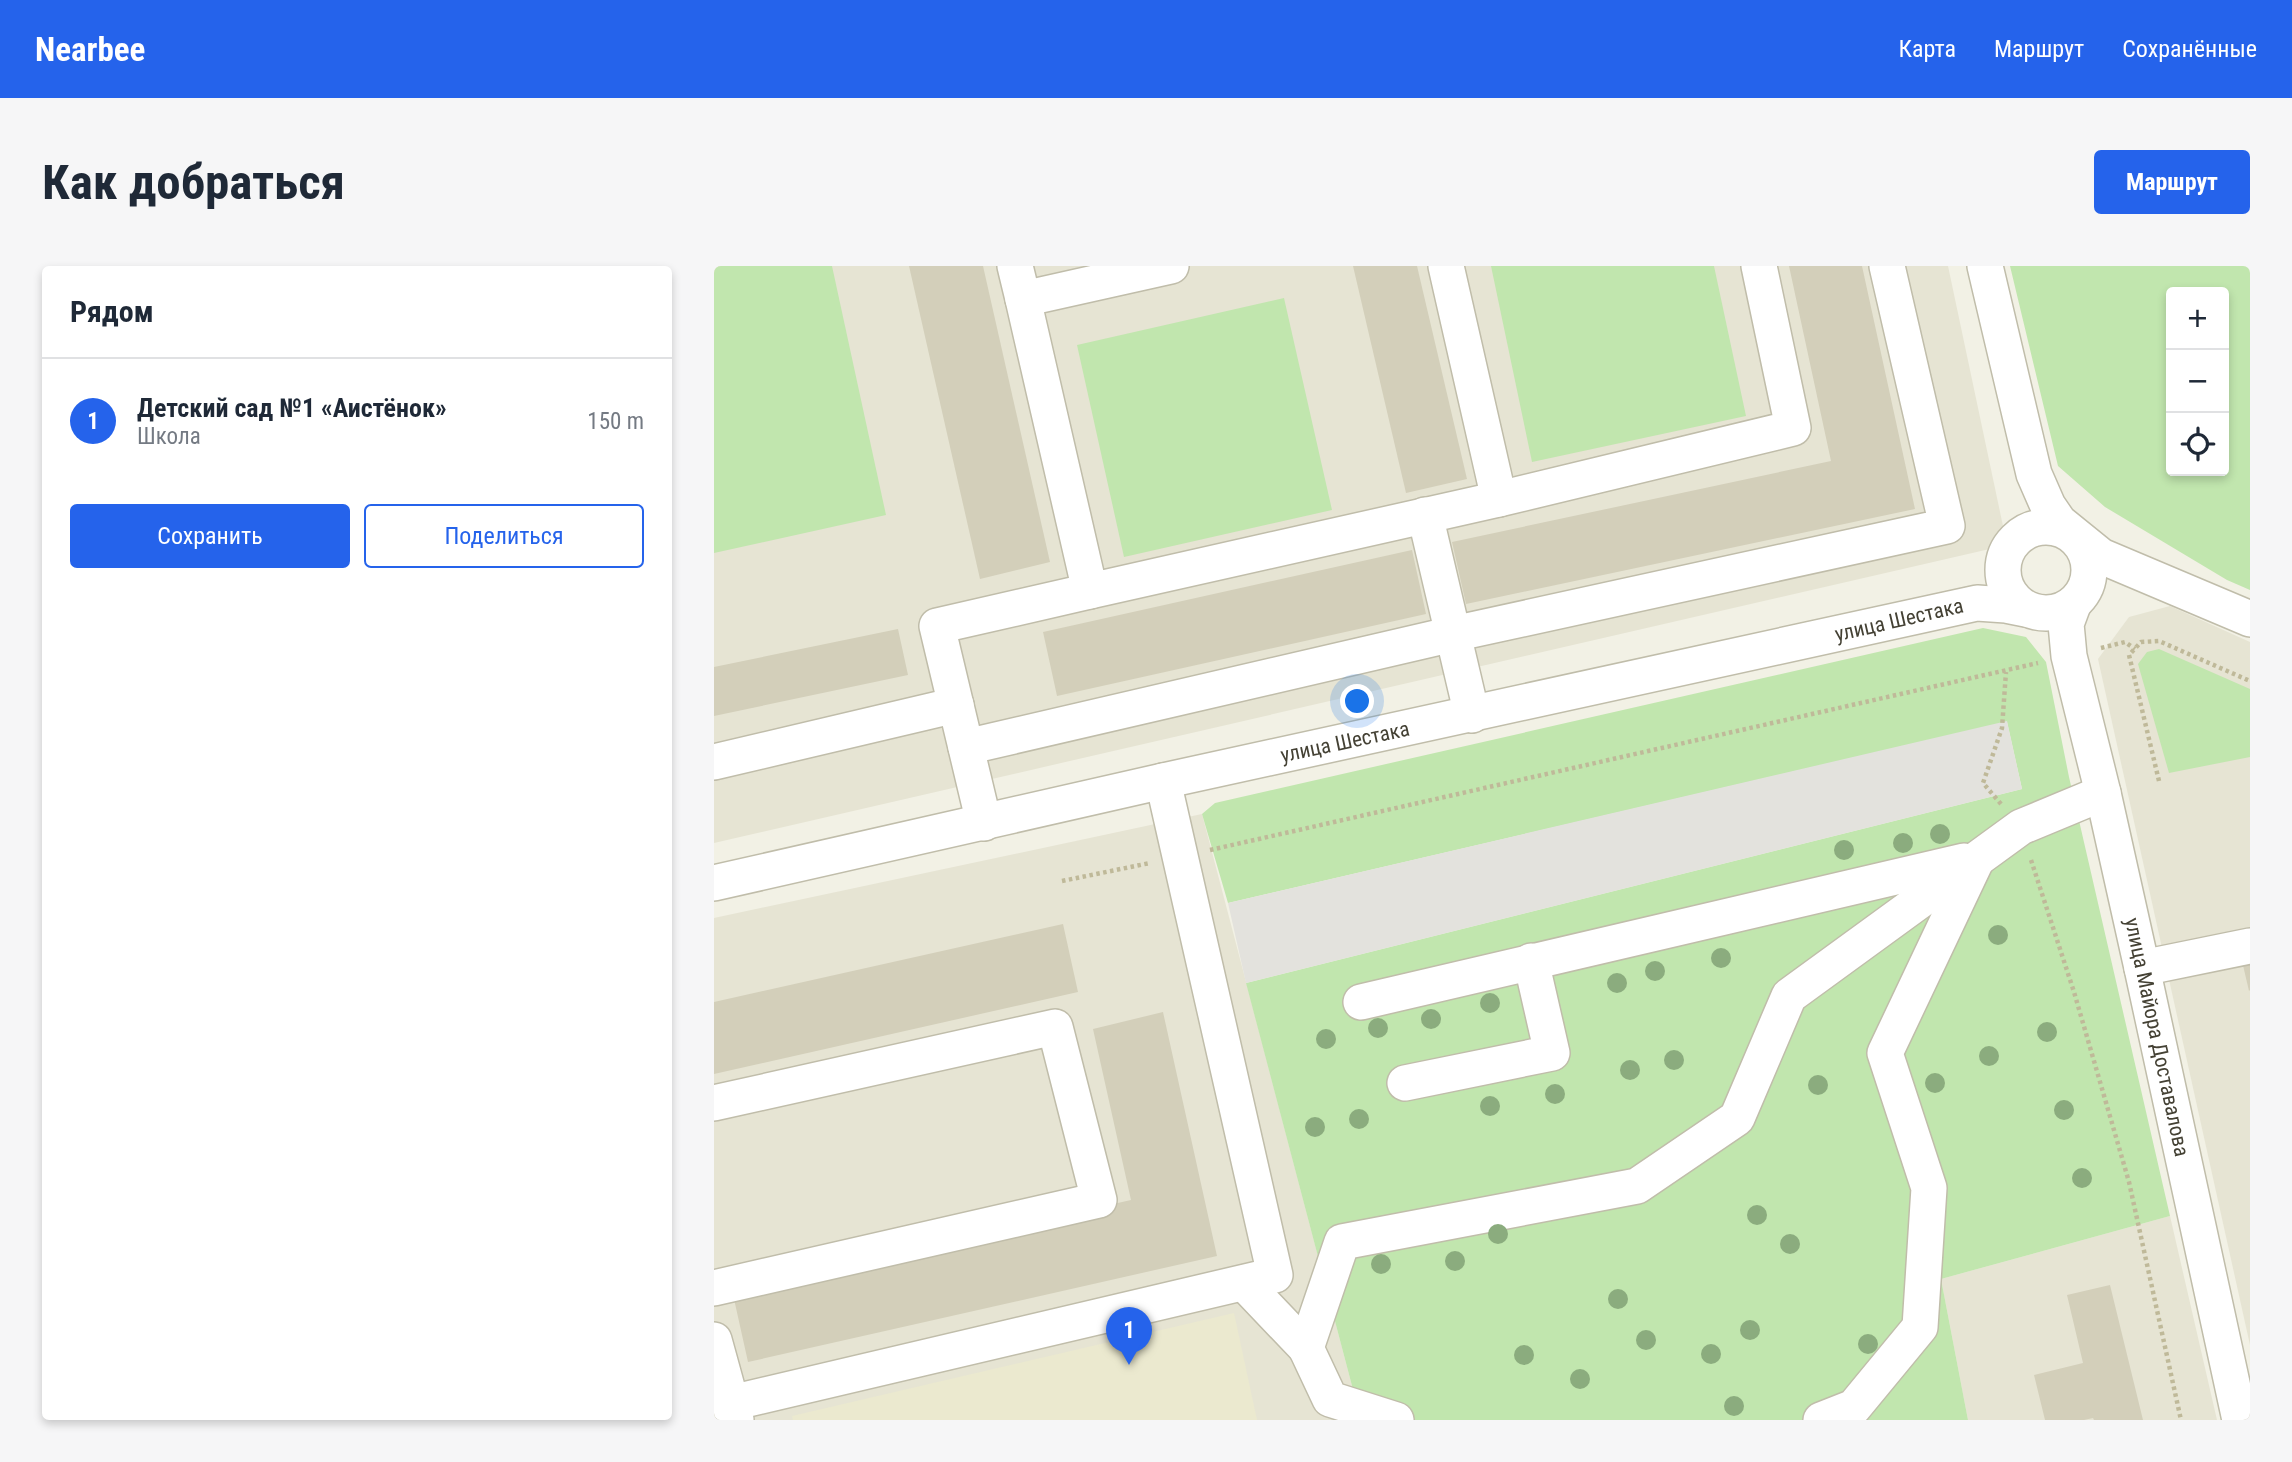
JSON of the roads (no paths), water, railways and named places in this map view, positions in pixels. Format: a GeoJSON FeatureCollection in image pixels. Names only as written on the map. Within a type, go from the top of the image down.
{"type":"FeatureCollection","features":[{"type":"Feature","properties":{"kind":"street"},"geometry":{"type":"LineString","coordinates":[[1015,266],[1090,591]]}},
{"type":"Feature","properties":{"kind":"street"},"geometry":{"type":"LineString","coordinates":[[1023,299],[1171,266]]}},
{"type":"Feature","properties":{"kind":"street"},"geometry":{"type":"LineString","coordinates":[[1446,266],[1499,499]]}},
{"type":"Feature","properties":{"kind":"street"},"geometry":{"type":"LineString","coordinates":[[984,823],[937,626],[1499,499],[1793,428],[1759,266]]}},
{"type":"Feature","properties":{"kind":"street"},"geometry":{"type":"LineString","coordinates":[[966,747],[1453,634],[1947,526],[1887,266]]}},
{"type":"Feature","properties":{"kind":"street"},"geometry":{"type":"LineString","coordinates":[[1985,266],[2034,474],[2048,506],[2059,522],[2084,547],[2089,561],[2090,576],[2079,598]]}},
{"type":"Feature","properties":{"kind":"street"},"geometry":{"type":"LineString","coordinates":[[2034,474],[2028,515],[2003,561],[2003,576],[2015,601],[2033,611],[2053,613],[2104,582],[2159,580]]}},
{"type":"Feature","properties":{"kind":"street"},"geometry":{"type":"LineString","coordinates":[[1425,515],[1472,715]]}},
{"type":"Feature","properties":{"kind":"street"},"geometry":{"type":"LineString","coordinates":[[2018,536],[2031,529],[2046,526],[2061,528],[2101,555],[2250,620]]}},
{"type":"Feature","properties":{"kind":"street","name":"улица Шестака"},"geometry":{"type":"LineString","coordinates":[[1977,603],[2003,576]]}},
{"type":"Feature","properties":{"kind":"street","name":"улица Майора Доставалова"},"geometry":{"type":"LineString","coordinates":[[2079,598],[2066,624],[2069,656],[2103,793],[2240,1420]]}},
{"type":"Feature","properties":{"kind":"street","name":"улица Шестака"},"geometry":{"type":"LineString","coordinates":[[714,883],[1163,781],[1977,603],[2006,605],[2033,611]]}},
{"type":"Feature","properties":{"kind":"street","name":"улица Майора Доставалова"},"geometry":{"type":"LineString","coordinates":[[2033,611],[2056,630],[2069,656]]}},
{"type":"Feature","properties":{"kind":"street"},"geometry":{"type":"LineString","coordinates":[[714,762],[956,705]]}},
{"type":"Feature","properties":{"kind":"street"},"geometry":{"type":"LineString","coordinates":[[714,1340],[727,1410],[1275,1275],[1163,781]]}},
{"type":"Feature","properties":{"kind":"street"},"geometry":{"type":"LineString","coordinates":[[1306,1348],[1342,1242],[1637,1186],[1737,1118],[1789,996],[2021,827],[2103,793]]}},
{"type":"Feature","properties":{"kind":"street"},"geometry":{"type":"LineString","coordinates":[[1360,1002],[1978,858]]}},
{"type":"Feature","properties":{"kind":"street"},"geometry":{"type":"LineString","coordinates":[[1821,1420],[1854,1407],[1920,1327],[1929,1188],[1885,1053],[1978,858]]}},
{"type":"Feature","properties":{"kind":"street"},"geometry":{"type":"LineString","coordinates":[[2142,968],[2250,946]]}},
{"type":"Feature","properties":{"kind":"street"},"geometry":{"type":"LineString","coordinates":[[1405,1083],[1552,1053],[1531,961]]}},
{"type":"Feature","properties":{"kind":"street"},"geometry":{"type":"LineString","coordinates":[[714,1103],[1055,1027],[1099,1200],[714,1288]]}},
{"type":"Feature","properties":{"kind":"street"},"geometry":{"type":"LineString","coordinates":[[1244,1283],[1306,1348],[1330,1399],[1396,1420]]}},
{"type":"Feature","properties":{"kind":"place","name":"Детский сад №1 «Аистёнок»"},"geometry":{"type":"Point","coordinates":[1129,1365]}}]}
